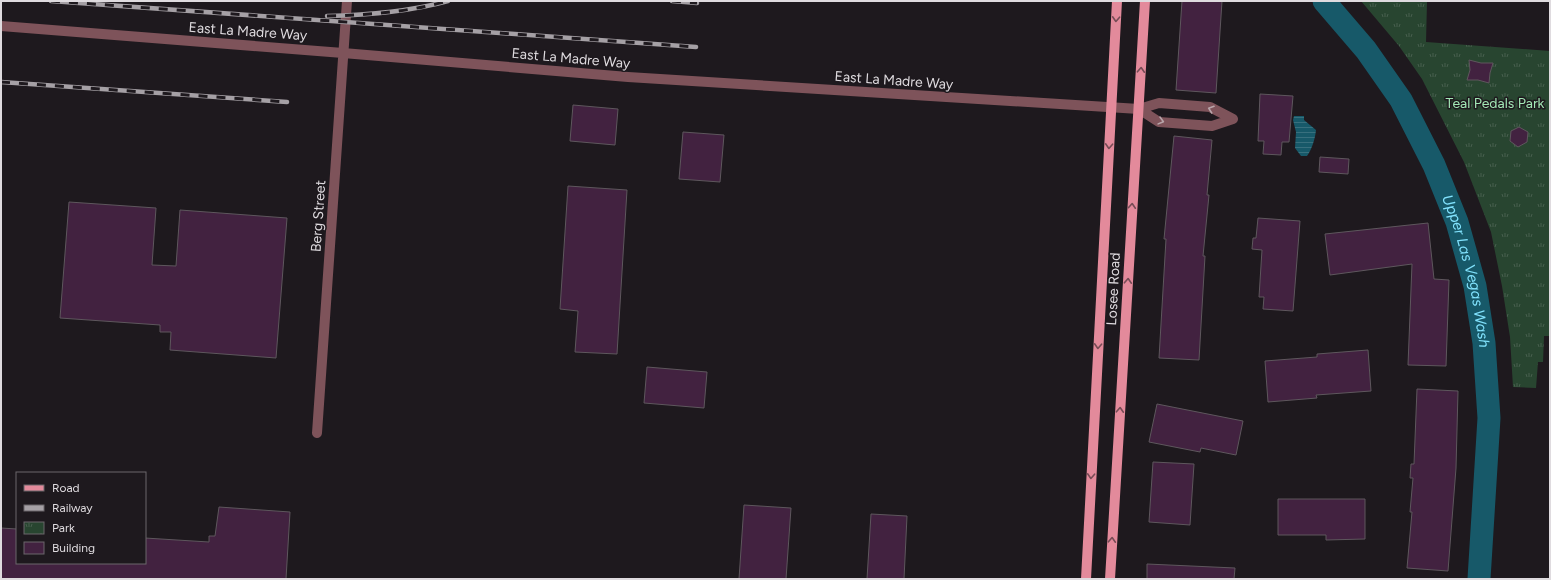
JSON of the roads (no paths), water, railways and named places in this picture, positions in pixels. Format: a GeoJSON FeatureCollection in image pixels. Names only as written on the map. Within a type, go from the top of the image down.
{"type":"FeatureCollection","features":[{"type":"Feature","properties":{"kind":"main road","name":"Losee Road"},"geometry":{"type":"LineString","coordinates":[[1086,579],[1117,1]]}},
{"type":"Feature","properties":{"kind":"main road","name":"Losee Road"},"geometry":{"type":"LineString","coordinates":[[1110,579],[1145,1]]}},
{"type":"Feature","properties":{"kind":"street","name":"Berg Street"},"geometry":{"type":"LineString","coordinates":[[317,433],[347,1]]}},
{"type":"Feature","properties":{"kind":"street","name":"East La Madre Way"},"geometry":{"type":"LineString","coordinates":[[1,26],[635,77],[1111,108],[1139,109],[1159,103],[1210,107],[1233,119],[1212,126],[1159,122],[1139,109]]}},
{"type":"Feature","properties":{"kind":"water"},"geometry":{"type":"Polygon","coordinates":[[[1294,116],[1304,116],[1304,120],[1316,130],[1313,144],[1307,156],[1301,156],[1295,148],[1296,132],[1293,120],[1294,116]]]}},
{"type":"Feature","properties":{"kind":"waterway","name":"Upper Las Vegas Wash"},"geometry":{"type":"LineString","coordinates":[[1324,1],[1366,50],[1401,100],[1434,165],[1457,222],[1475,286],[1484,343],[1489,418],[1479,579]]}},
{"type":"Feature","properties":{"kind":"railway"},"geometry":{"type":"LineString","coordinates":[[51,1],[696,47]]}},
{"type":"Feature","properties":{"kind":"railway"},"geometry":{"type":"LineString","coordinates":[[327,16],[388,12],[418,8],[448,1]]}},
{"type":"Feature","properties":{"kind":"railway"},"geometry":{"type":"LineString","coordinates":[[672,1],[697,3]]}},
{"type":"Feature","properties":{"kind":"railway"},"geometry":{"type":"LineString","coordinates":[[1,82],[287,102]]}},
{"type":"Feature","properties":{"kind":"park label","name":"Teal Pedals Park"},"geometry":{"type":"Point","coordinates":[1495,103]}}]}
